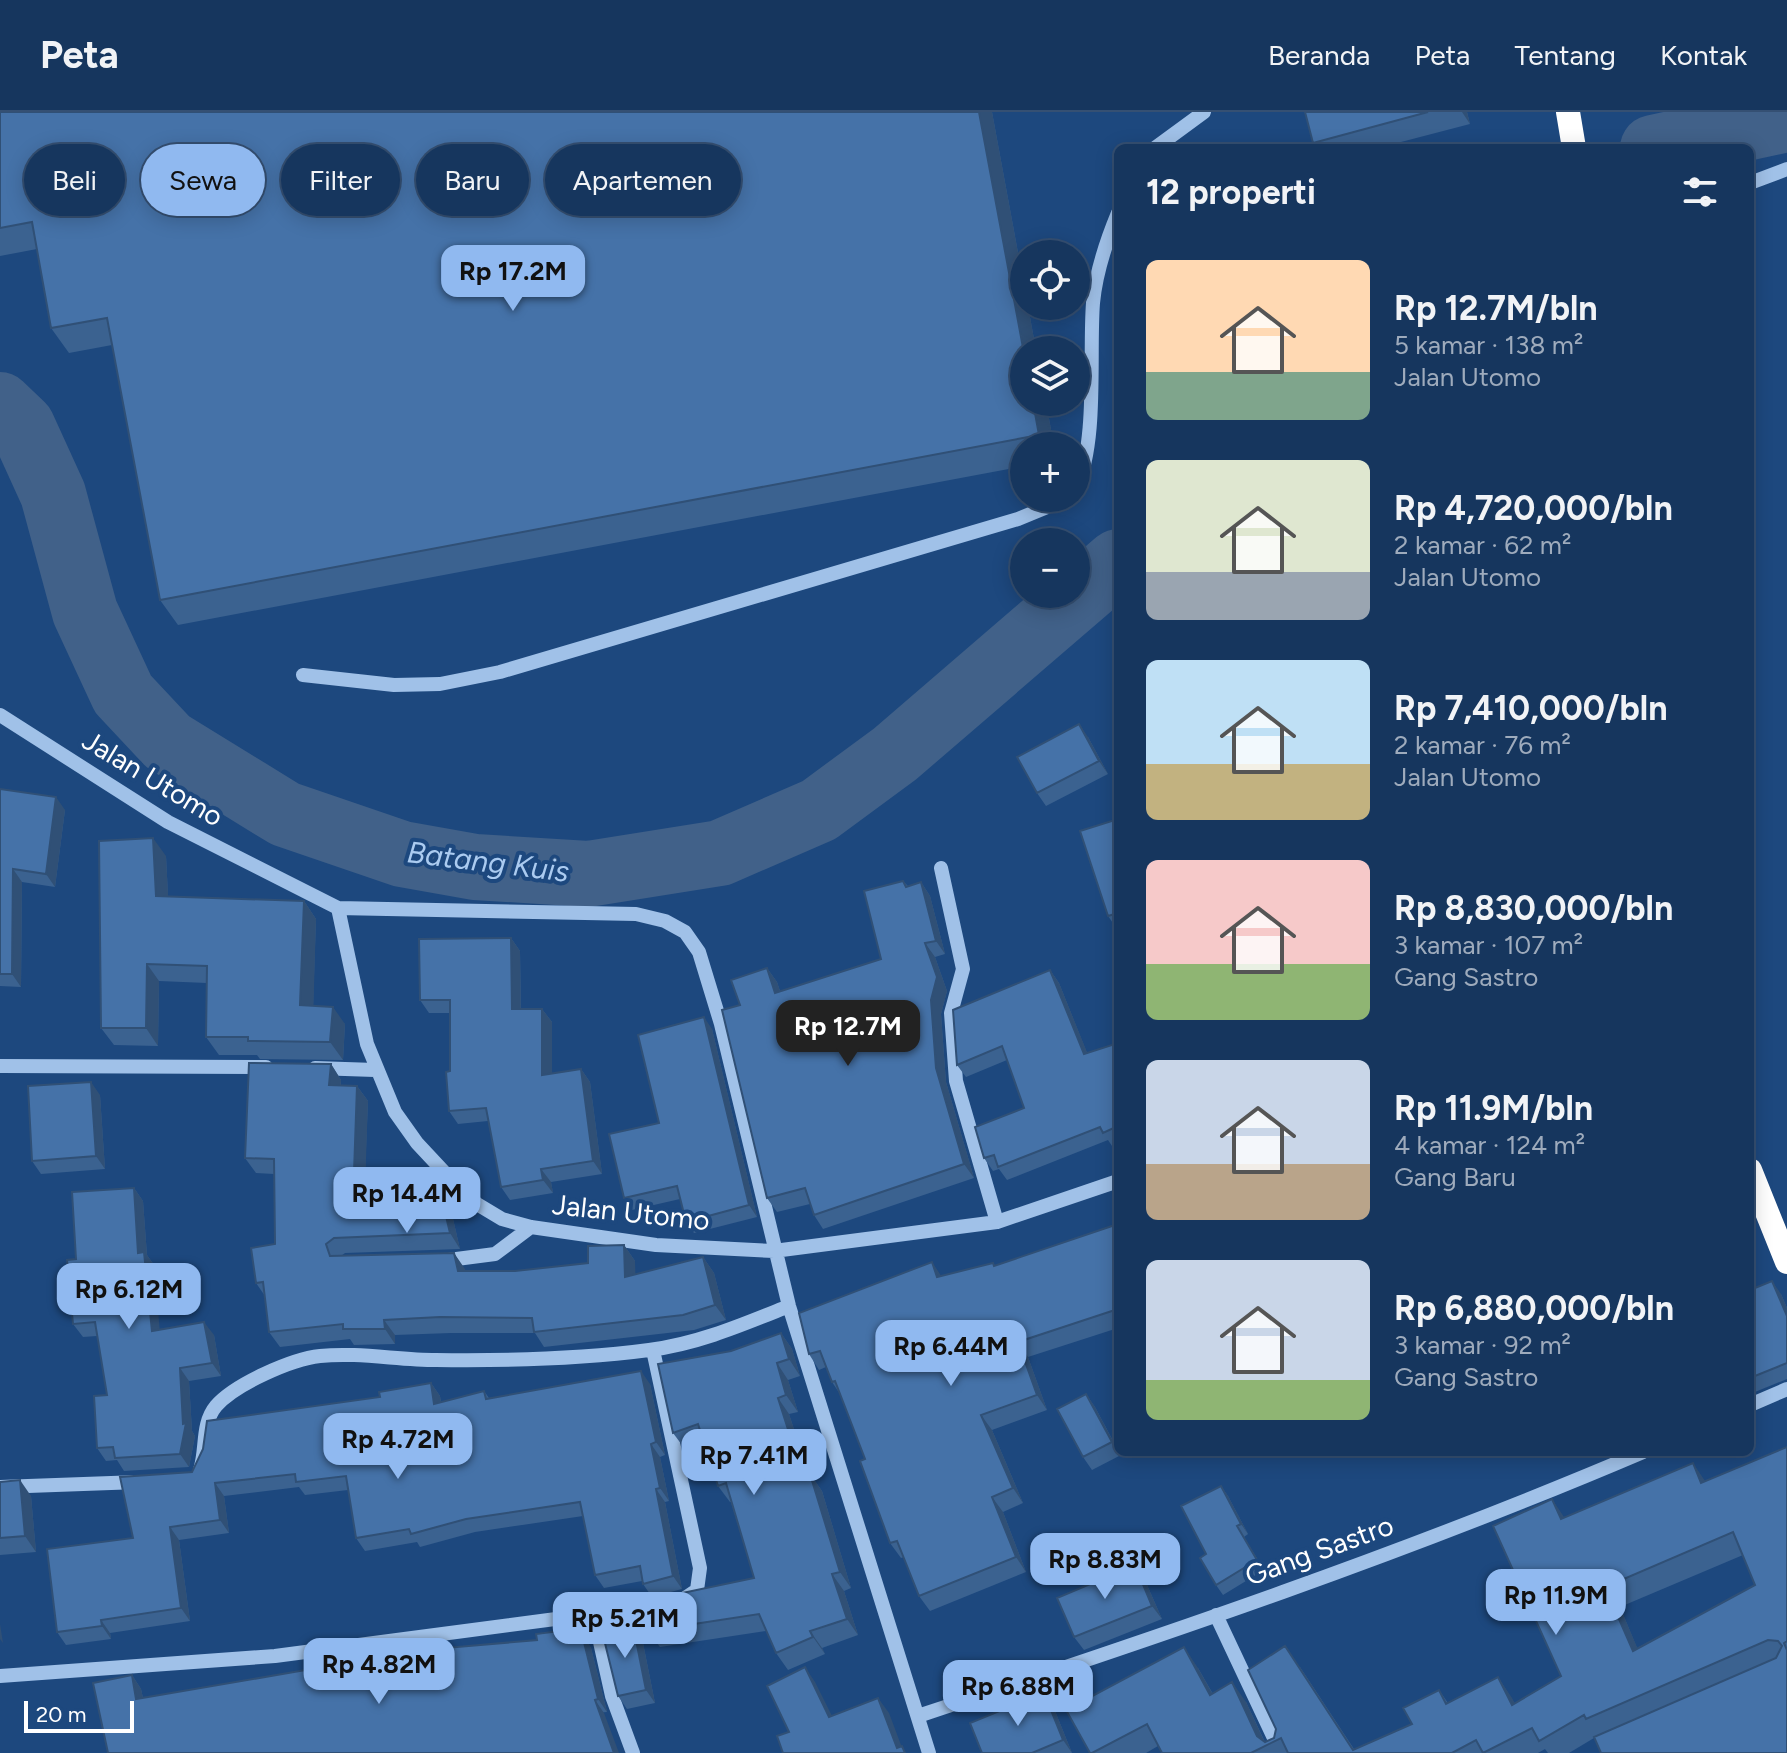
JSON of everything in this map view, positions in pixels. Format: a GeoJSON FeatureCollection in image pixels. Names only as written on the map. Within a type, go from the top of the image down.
{"type":"FeatureCollection","features":[{"type":"Feature","properties":{"kind":"highway"},"geometry":{"type":"LineString","coordinates":[[1756,1203],[1780,1225],[1787,1262]]}},
{"type":"Feature","properties":{"kind":"street"},"geometry":{"type":"LineString","coordinates":[[1160,144],[1204,112]]}},
{"type":"Feature","properties":{"kind":"street"},"geometry":{"type":"LineString","coordinates":[[1754,181],[1787,169]]}},
{"type":"Feature","properties":{"kind":"street"},"geometry":{"type":"LineString","coordinates":[[1087,432],[1094,300],[1104,245],[1114,222]]}},
{"type":"Feature","properties":{"kind":"street"},"geometry":{"type":"LineString","coordinates":[[303,675],[394,685],[440,684],[500,672],[1035,512]]}},
{"type":"Feature","properties":{"kind":"street","name":"Jalan Utomo"},"geometry":{"type":"LineString","coordinates":[[0,715],[168,822],[338,908],[375,1070],[395,1112],[417,1143],[445,1173],[477,1204],[502,1219],[531,1227],[656,1245],[774,1251],[997,1222],[1114,1182]]}},
{"type":"Feature","properties":{"kind":"street"},"geometry":{"type":"LineString","coordinates":[[941,868],[963,963],[951,1013],[956,1081],[997,1222]]}},
{"type":"Feature","properties":{"kind":"street"},"geometry":{"type":"LineString","coordinates":[[338,908],[636,914],[665,921],[685,932],[699,952],[721,1024],[789,1306],[929,1753]]}},
{"type":"Feature","properties":{"kind":"street"},"geometry":{"type":"LineString","coordinates":[[0,1066],[375,1070]]}},
{"type":"Feature","properties":{"kind":"street"},"geometry":{"type":"LineString","coordinates":[[420,1262],[481,1258],[495,1254],[531,1227]]}},
{"type":"Feature","properties":{"kind":"street"},"geometry":{"type":"LineString","coordinates":[[188,1479],[199,1471],[208,1422],[215,1407],[258,1378],[289,1364],[320,1356],[437,1360],[597,1356],[653,1350],[722,1333],[789,1306]]}},
{"type":"Feature","properties":{"kind":"street"},"geometry":{"type":"LineString","coordinates":[[0,1676],[275,1656],[594,1615],[684,1600],[700,1584],[698,1558],[653,1350]]}},
{"type":"Feature","properties":{"kind":"street"},"geometry":{"type":"LineString","coordinates":[[1754,1403],[1787,1389]]}},
{"type":"Feature","properties":{"kind":"street","name":"Gang Sastro"},"geometry":{"type":"LineString","coordinates":[[918,1716],[1216,1615],[1517,1506],[1634,1456]]}},
{"type":"Feature","properties":{"kind":"street"},"geometry":{"type":"LineString","coordinates":[[0,1487],[158,1481]]}},
{"type":"Feature","properties":{"kind":"street"},"geometry":{"type":"LineString","coordinates":[[594,1615],[612,1696],[633,1753]]}},
{"type":"Feature","properties":{"kind":"street"},"geometry":{"type":"LineString","coordinates":[[1216,1615],[1281,1753]]}},
{"type":"Feature","properties":{"kind":"building"},"geometry":{"type":"Polygon","coordinates":[[[0,112],[979,112],[1010,278],[1010,320],[1018,320],[1021,336],[1010,336],[1010,416],[1036,416],[1038,432],[1010,432],[1010,440],[160,600],[107,318],[51,328],[32,222],[0,228],[0,112]]]}},
{"type":"Feature","properties":{"kind":"building"},"geometry":{"type":"Polygon","coordinates":[[[1305,112],[1428,112],[1313,143],[1305,112]]]}},
{"type":"Feature","properties":{"kind":"building"},"geometry":{"type":"Polygon","coordinates":[[[1079,724],[1099,761],[1037,793],[1017,757],[1079,724]]]}},
{"type":"Feature","properties":{"kind":"building"},"geometry":{"type":"Polygon","coordinates":[[[0,789],[56,797],[46,874],[13,869],[12,974],[0,974],[0,789]]]}},
{"type":"Feature","properties":{"kind":"building"},"geometry":{"type":"Polygon","coordinates":[[[1114,820],[1114,914],[1108,916],[1080,831],[1114,820]]]}},
{"type":"Feature","properties":{"kind":"building"},"geometry":{"type":"Polygon","coordinates":[[[153,838],[156,896],[304,901],[300,1005],[333,1007],[330,1042],[206,1037],[207,966],[147,964],[146,1028],[101,1028],[99,841],[153,838]]]}},
{"type":"Feature","properties":{"kind":"building"},"geometry":{"type":"Polygon","coordinates":[[[903,881],[906,887],[921,882],[936,941],[925,943],[937,977],[931,1000],[936,1068],[964,1164],[814,1215],[805,1188],[767,1198],[722,1010],[740,1005],[731,980],[767,968],[775,993],[881,959],[864,891],[903,881]]]}},
{"type":"Feature","properties":{"kind":"building"},"geometry":{"type":"Polygon","coordinates":[[[511,938],[512,1009],[542,1009],[542,1075],[581,1069],[593,1161],[541,1169],[543,1180],[501,1187],[486,1108],[449,1111],[446,1072],[450,1071],[450,1000],[420,1000],[419,939],[511,938]]]}},
{"type":"Feature","properties":{"kind":"building"},"geometry":{"type":"Polygon","coordinates":[[[1050,970],[1084,1054],[1114,1044],[1114,1128],[1103,1133],[1100,1127],[998,1167],[994,1155],[984,1158],[975,1127],[1024,1108],[1002,1046],[957,1065],[953,1010],[1050,970]]]}},
{"type":"Feature","properties":{"kind":"building"},"geometry":{"type":"Polygon","coordinates":[[[704,1017],[749,1205],[686,1222],[677,1186],[624,1198],[609,1134],[659,1123],[638,1035],[704,1017]]]}},
{"type":"Feature","properties":{"kind":"building"},"geometry":{"type":"Polygon","coordinates":[[[249,1063],[331,1064],[329,1085],[357,1086],[354,1173],[374,1172],[374,1192],[437,1178],[450,1233],[334,1238],[326,1244],[330,1256],[454,1253],[458,1271],[515,1271],[588,1263],[588,1246],[624,1245],[625,1277],[703,1257],[715,1305],[683,1315],[534,1332],[532,1318],[440,1317],[384,1320],[385,1329],[343,1329],[343,1324],[269,1332],[263,1282],[256,1283],[251,1248],[275,1244],[274,1159],[245,1158],[249,1063]]]}},
{"type":"Feature","properties":{"kind":"building"},"geometry":{"type":"Polygon","coordinates":[[[91,1082],[96,1156],[32,1161],[28,1086],[91,1082]]]}},
{"type":"Feature","properties":{"kind":"building"},"geometry":{"type":"Polygon","coordinates":[[[134,1188],[138,1253],[144,1252],[152,1331],[204,1322],[212,1363],[180,1368],[183,1424],[186,1423],[180,1454],[115,1458],[113,1447],[97,1448],[94,1396],[107,1395],[95,1322],[73,1324],[67,1260],[76,1259],[72,1192],[134,1188]]]}},
{"type":"Feature","properties":{"kind":"building"},"geometry":{"type":"Polygon","coordinates":[[[1114,1225],[1114,1310],[1018,1342],[1037,1395],[981,1415],[1013,1488],[992,1497],[1016,1557],[919,1596],[897,1541],[890,1543],[860,1461],[865,1459],[835,1381],[832,1382],[820,1351],[809,1354],[799,1313],[932,1262],[937,1277],[993,1263],[994,1266],[1114,1225]]]}},
{"type":"Feature","properties":{"kind":"building"},"geometry":{"type":"Polygon","coordinates":[[[1772,1281],[1787,1316],[1787,1363],[1754,1376],[1754,1288],[1772,1281]]]}},
{"type":"Feature","properties":{"kind":"building"},"geometry":{"type":"Polygon","coordinates":[[[781,1333],[789,1359],[777,1363],[786,1395],[778,1398],[803,1476],[810,1474],[840,1572],[832,1574],[847,1619],[810,1631],[813,1637],[776,1653],[759,1614],[648,1631],[644,1601],[754,1578],[726,1483],[718,1486],[698,1424],[673,1433],[658,1364],[731,1351],[781,1333]]]}},
{"type":"Feature","properties":{"kind":"building"},"geometry":{"type":"Polygon","coordinates":[[[641,1371],[656,1442],[651,1444],[660,1488],[656,1489],[673,1576],[643,1584],[640,1566],[595,1575],[580,1502],[466,1519],[411,1534],[409,1529],[356,1538],[346,1476],[296,1482],[295,1474],[215,1483],[220,1520],[170,1527],[181,1608],[101,1620],[102,1626],[57,1632],[47,1549],[133,1538],[120,1477],[192,1472],[203,1449],[207,1421],[380,1397],[379,1392],[431,1383],[434,1404],[484,1391],[486,1399],[641,1371]]]}},
{"type":"Feature","properties":{"kind":"building"},"geometry":{"type":"Polygon","coordinates":[[[1086,1394],[1112,1442],[1083,1457],[1057,1409],[1086,1394]]]}},
{"type":"Feature","properties":{"kind":"building"},"geometry":{"type":"Polygon","coordinates":[[[1787,1447],[1787,1641],[1784,1643],[1787,1650],[1787,1753],[1601,1753],[1594,1737],[1776,1658],[1782,1646],[1778,1641],[1768,1640],[1586,1719],[1584,1715],[1539,1741],[1532,1728],[1483,1753],[1476,1740],[1452,1753],[1288,1753],[1281,1738],[1251,1753],[1162,1753],[1147,1724],[1090,1753],[1066,1710],[1184,1647],[1210,1695],[1232,1682],[1257,1736],[1265,1742],[1274,1738],[1276,1729],[1248,1670],[1285,1646],[1353,1750],[1412,1724],[1403,1708],[1439,1690],[1446,1704],[1498,1677],[1512,1705],[1561,1676],[1493,1526],[1552,1499],[1561,1519],[1693,1463],[1701,1483],[1787,1447]],[[1733,1532],[1605,1587],[1633,1651],[1755,1585],[1733,1532]]]}},
{"type":"Feature","properties":{"kind":"building"},"geometry":{"type":"Polygon","coordinates":[[[20,1480],[25,1536],[0,1538],[0,1482],[20,1480]]]}},
{"type":"Feature","properties":{"kind":"building"},"geometry":{"type":"Polygon","coordinates":[[[1221,1486],[1241,1524],[1237,1526],[1257,1560],[1216,1585],[1200,1558],[1206,1554],[1181,1506],[1221,1486]]]}},
{"type":"Feature","properties":{"kind":"building"},"geometry":{"type":"Polygon","coordinates":[[[1135,1565],[1152,1606],[1074,1637],[1057,1598],[1135,1565]]]}},
{"type":"Feature","properties":{"kind":"building"},"geometry":{"type":"Polygon","coordinates":[[[633,1625],[646,1690],[618,1696],[602,1631],[633,1625]]]}},
{"type":"Feature","properties":{"kind":"building"},"geometry":{"type":"Polygon","coordinates":[[[575,1629],[576,1636],[582,1634],[598,1699],[595,1700],[614,1753],[108,1753],[93,1683],[132,1675],[136,1699],[306,1670],[306,1666],[360,1658],[359,1654],[445,1643],[446,1648],[537,1640],[536,1634],[575,1629]]]}},
{"type":"Feature","properties":{"kind":"building"},"geometry":{"type":"Polygon","coordinates":[[[805,1667],[829,1717],[878,1698],[897,1748],[902,1746],[905,1753],[783,1753],[777,1736],[789,1732],[767,1686],[805,1667]]]}},
{"type":"Feature","properties":{"kind":"building"},"geometry":{"type":"Polygon","coordinates":[[[1044,1693],[1063,1740],[1032,1753],[982,1753],[970,1723],[1044,1693]]]}},
{"type":"Feature","properties":{"kind":"waterway","name":"Batang Kuis"},"geometry":{"type":"LineString","coordinates":[[1671,144],[1787,119]]}},
{"type":"Feature","properties":{"kind":"waterway","name":"Batang Kuis"},"geometry":{"type":"LineString","coordinates":[[0,405],[22,426],[53,494],[85,612],[123,694],[168,742],[285,814],[402,854],[475,867],[588,874],[720,853],[819,810],[895,754],[1114,565]]}}]}
